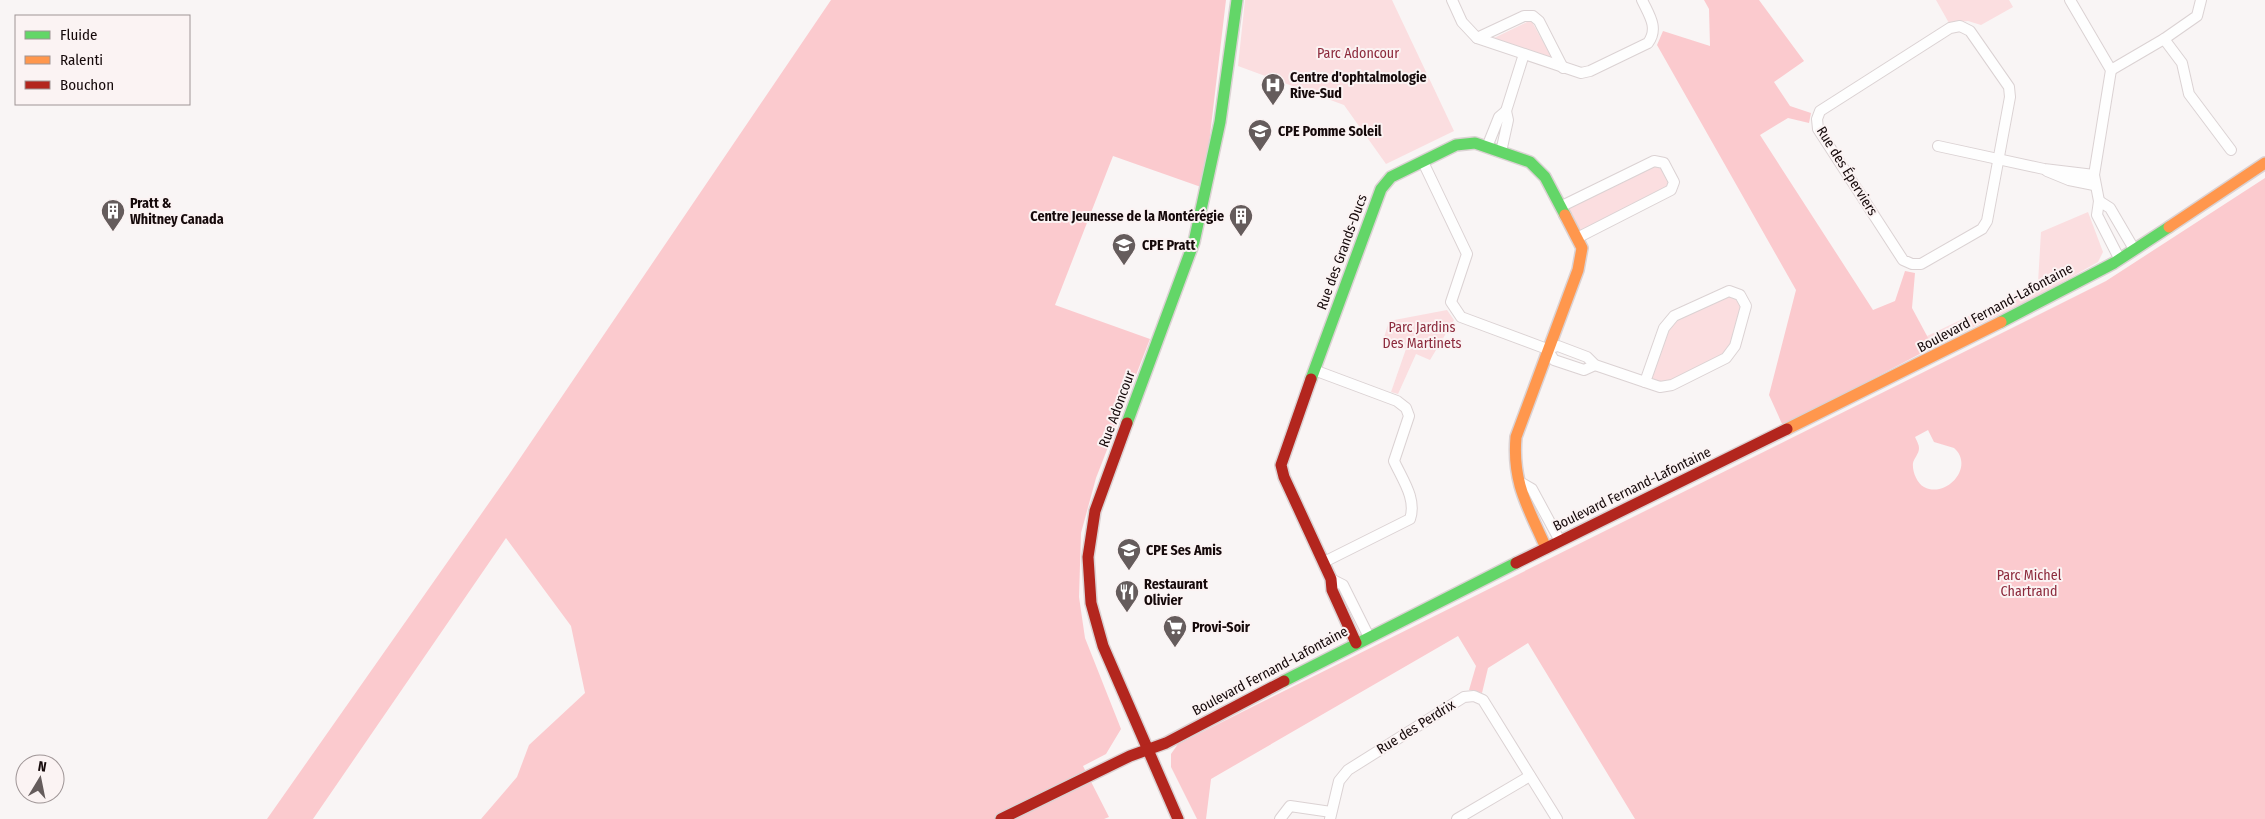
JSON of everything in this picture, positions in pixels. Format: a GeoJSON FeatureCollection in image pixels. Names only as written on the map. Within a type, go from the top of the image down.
{"type":"FeatureCollection","features":[{"type":"Feature","properties":{"kind":"street","name":"Rue Adoncour"},"geometry":{"type":"LineString","coordinates":[[1178,819],[1103,646],[1091,603],[1088,558],[1095,512],[1194,242],[1205,201],[1232,44],[1237,0]]}},
{"type":"Feature","properties":{"kind":"street"},"geometry":{"type":"LineString","coordinates":[[1452,0],[1462,22],[1477,38],[1581,73],[1590,71],[1648,43],[1654,36],[1654,26],[1642,0]]}},
{"type":"Feature","properties":{"kind":"street"},"geometry":{"type":"LineString","coordinates":[[2070,0],[2111,70],[2094,180],[2099,201],[2096,215],[2119,258]]}},
{"type":"Feature","properties":{"kind":"street"},"geometry":{"type":"LineString","coordinates":[[2111,70],[2164,39],[2197,16],[2201,0]]}},
{"type":"Feature","properties":{"kind":"street"},"geometry":{"type":"LineString","coordinates":[[1477,38],[1524,16],[1533,16],[1540,21],[1563,68]]}},
{"type":"Feature","properties":{"kind":"street","name":"Rue des Éperviers"},"geometry":{"type":"LineString","coordinates":[[1960,26],[1970,31],[2009,87],[2010,96],[1998,159],[1987,221],[1982,228],[1921,264],[1912,264],[1903,260],[1818,129],[1816,119],[1820,111],[1950,28],[1960,26]]}},
{"type":"Feature","properties":{"kind":"street"},"geometry":{"type":"LineString","coordinates":[[2164,39],[2182,63],[2189,94],[2231,150]]}},
{"type":"Feature","properties":{"kind":"street"},"geometry":{"type":"LineString","coordinates":[[1502,152],[1508,120],[1506,111],[1524,54]]}},
{"type":"Feature","properties":{"kind":"street"},"geometry":{"type":"LineString","coordinates":[[1487,147],[1499,117],[1506,111]]}},
{"type":"Feature","properties":{"kind":"street","name":"Rue des Grands-Ducs"},"geometry":{"type":"LineString","coordinates":[[1356,643],[1332,590],[1331,579],[1324,562],[1284,478],[1281,464],[1381,189],[1391,177],[1456,145],[1475,143],[1530,162],[1544,177],[1562,206],[1582,248],[1578,270],[1547,349],[1516,437],[1514,462],[1521,492],[1546,548]]}},
{"type":"Feature","properties":{"kind":"street"},"geometry":{"type":"LineString","coordinates":[[1938,146],[2094,180]]}},
{"type":"Feature","properties":{"kind":"street"},"geometry":{"type":"LineString","coordinates":[[1423,162],[1467,254],[1451,302],[1461,318],[1547,349],[1554,360],[1584,370],[1595,365],[1644,382],[1660,387],[1672,385],[1726,358],[1735,346],[1746,306],[1740,295],[1729,291],[1674,316],[1664,328],[1644,382]]}},
{"type":"Feature","properties":{"kind":"street"},"geometry":{"type":"LineString","coordinates":[[1562,206],[1654,162],[1664,163],[1674,182],[1671,190],[1578,238]]}},
{"type":"Feature","properties":{"kind":"street","name":"Boulevard Fernand-Lafontaine"},"geometry":{"type":"LineString","coordinates":[[1000,819],[1147,749],[1166,743],[1356,643],[1942,353],[2114,263],[2265,163]]}},
{"type":"Feature","properties":{"kind":"street"},"geometry":{"type":"LineString","coordinates":[[2099,201],[2110,208],[2134,249]]}},
{"type":"Feature","properties":{"kind":"street"},"geometry":{"type":"LineString","coordinates":[[1314,370],[1397,401],[1406,408],[1409,416],[1394,461],[1412,500],[1413,511],[1410,519],[1324,562]]}},
{"type":"Feature","properties":{"kind":"street"},"geometry":{"type":"LineString","coordinates":[[1520,482],[1532,489],[1560,541]]}},
{"type":"Feature","properties":{"kind":"street","name":"Rue des Grands-Ducs"},"geometry":{"type":"LineString","coordinates":[[1331,579],[1342,585],[1369,637]]}},
{"type":"Feature","properties":{"kind":"street","name":"Rue des Perdrix"},"geometry":{"type":"LineString","coordinates":[[1280,819],[1290,806],[1331,816],[1340,781],[1348,770],[1464,697],[1474,696],[1483,700],[1557,819]]}},
{"type":"Feature","properties":{"kind":"street"},"geometry":{"type":"LineString","coordinates":[[1457,819],[1530,776]]}},
{"type":"Feature","properties":{"kind":"green space"},"geometry":{"type":"Polygon","coordinates":[[[831,0],[1226,0],[1208,152],[1201,187],[1113,156],[1055,305],[1150,339],[1096,478],[1081,533],[1079,597],[1085,638],[1121,729],[1106,754],[1083,766],[1109,817],[1104,819],[481,819],[517,777],[529,745],[585,693],[571,626],[506,538],[313,819],[267,819],[510,473],[831,0]]]}},
{"type":"Feature","properties":{"kind":"green space","name":"Parc Adoncour"},"geometry":{"type":"Polygon","coordinates":[[[1245,0],[1392,0],[1454,131],[1386,164],[1344,105],[1238,66],[1245,0]]]}},
{"type":"Feature","properties":{"kind":"green space"},"geometry":{"type":"Polygon","coordinates":[[[1704,0],[1759,0],[1804,61],[1774,82],[1790,106],[1811,113],[1809,123],[1788,118],[1760,135],[1873,310],[1895,301],[1905,271],[1915,273],[1912,308],[1933,347],[1783,426],[1769,395],[1796,290],[1657,45],[1663,31],[1710,46],[1709,9],[1704,0]]]}},
{"type":"Feature","properties":{"kind":"green space"},"geometry":{"type":"Polygon","coordinates":[[[1936,0],[2009,0],[2013,7],[1981,25],[1968,21],[1949,23],[1936,0]]]}},
{"type":"Feature","properties":{"kind":"green space"},"geometry":{"type":"Polygon","coordinates":[[[1531,20],[1552,58],[1494,38],[1531,20]]]}},
{"type":"Feature","properties":{"kind":"green space"},"geometry":{"type":"Polygon","coordinates":[[[1654,161],[1664,163],[1671,190],[1577,238],[1562,206],[1654,161]]]}},
{"type":"Feature","properties":{"kind":"green space","name":"Parc Michel Chartrand"},"geometry":{"type":"Polygon","coordinates":[[[2265,178],[2265,819],[1635,819],[1528,643],[1488,668],[1482,693],[1469,690],[1476,666],[1458,636],[1211,779],[1206,819],[1197,819],[1171,767],[1171,754],[1178,744],[2106,281],[2265,178]],[[1928,430],[1915,437],[1919,448],[1913,466],[1919,483],[1933,490],[1949,485],[1956,479],[1961,463],[1960,455],[1954,448],[1934,442],[1928,430]]]}},
{"type":"Feature","properties":{"kind":"green space"},"geometry":{"type":"Polygon","coordinates":[[[2088,212],[2103,252],[2098,262],[2045,292],[1933,347],[1927,336],[2038,283],[2041,232],[2088,212]]]}},
{"type":"Feature","properties":{"kind":"green space"},"geometry":{"type":"Polygon","coordinates":[[[1729,291],[1746,306],[1726,358],[1672,385],[1645,382],[1674,316],[1729,291]]]}},
{"type":"Feature","properties":{"kind":"green space","name":"Parc Jardins Des Martinets"},"geometry":{"type":"Polygon","coordinates":[[[1447,310],[1454,320],[1430,360],[1416,354],[1398,394],[1391,392],[1406,349],[1383,341],[1389,321],[1447,310]]]}},
{"type":"Feature","properties":{"kind":"traffic: fast"},"geometry":{"type":"LineString","coordinates":[[1127,423],[1194,242],[1220,122],[1237,0]]}},
{"type":"Feature","properties":{"kind":"traffic: fast"},"geometry":{"type":"LineString","coordinates":[[1311,379],[1381,189],[1391,177],[1456,145],[1475,143],[1530,162],[1545,177],[1565,215]]}},
{"type":"Feature","properties":{"kind":"traffic: fast"},"geometry":{"type":"LineString","coordinates":[[2001,322],[2114,263],[2169,227]]}},
{"type":"Feature","properties":{"kind":"traffic: fast"},"geometry":{"type":"LineString","coordinates":[[1284,681],[1516,563]]}},
{"type":"Feature","properties":{"kind":"traffic: slow"},"geometry":{"type":"LineString","coordinates":[[2169,227],[2265,163]]}},
{"type":"Feature","properties":{"kind":"traffic: slow"},"geometry":{"type":"LineString","coordinates":[[1546,548],[1519,482],[1515,453],[1516,437],[1578,270],[1582,248],[1565,215]]}},
{"type":"Feature","properties":{"kind":"traffic: slow"},"geometry":{"type":"LineString","coordinates":[[1787,429],[2001,322]]}},
{"type":"Feature","properties":{"kind":"traffic: jam"},"geometry":{"type":"LineString","coordinates":[[1311,379],[1281,465],[1284,477],[1331,579],[1332,590],[1356,643]]}},
{"type":"Feature","properties":{"kind":"traffic: jam"},"geometry":{"type":"LineString","coordinates":[[1127,423],[1095,511],[1088,557],[1091,603],[1103,646],[1178,819]]}},
{"type":"Feature","properties":{"kind":"traffic: jam"},"geometry":{"type":"LineString","coordinates":[[1516,563],[1787,429]]}},
{"type":"Feature","properties":{"kind":"traffic: jam"},"geometry":{"type":"LineString","coordinates":[[1001,819],[1130,756],[1166,743],[1284,681]]}},
{"type":"Feature","properties":{"kind":"place","name":"Centre d'ophtalmologie Rive-Sud"},"geometry":{"type":"Point","coordinates":[1273,106]}},
{"type":"Feature","properties":{"kind":"place","name":"CPE Pomme Soleil"},"geometry":{"type":"Point","coordinates":[1260,152]}},
{"type":"Feature","properties":{"kind":"place","name":"Pratt & Whitney Canada"},"geometry":{"type":"Point","coordinates":[113,232]}},
{"type":"Feature","properties":{"kind":"place","name":"Centre Jeunesse de la Montérégie"},"geometry":{"type":"Point","coordinates":[1241,237]}},
{"type":"Feature","properties":{"kind":"place","name":"CPE Pratt"},"geometry":{"type":"Point","coordinates":[1124,266]}},
{"type":"Feature","properties":{"kind":"place","name":"CPE Ses Amis"},"geometry":{"type":"Point","coordinates":[1129,571]}},
{"type":"Feature","properties":{"kind":"place","name":"Restaurant Olivier"},"geometry":{"type":"Point","coordinates":[1127,613]}},
{"type":"Feature","properties":{"kind":"place","name":"Provi-Soir"},"geometry":{"type":"Point","coordinates":[1175,648]}}]}
